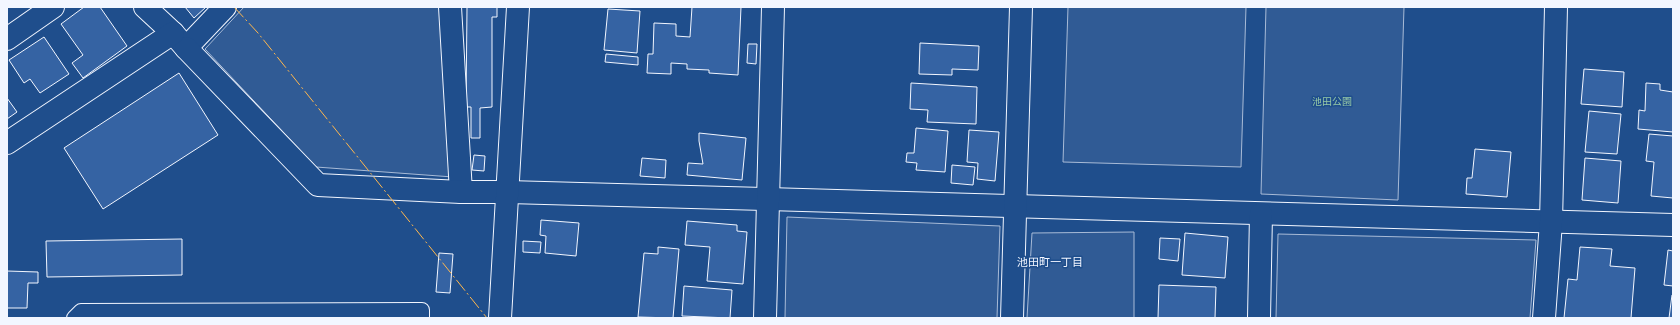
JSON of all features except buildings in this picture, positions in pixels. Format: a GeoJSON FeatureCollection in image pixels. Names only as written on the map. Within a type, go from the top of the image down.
{"type":"FeatureCollection","features":[{"type":"Feature","properties":{"kind":"street"},"geometry":{"type":"LineString","coordinates":[[7,39],[53,7]]}},
{"type":"Feature","properties":{"kind":"street"},"geometry":{"type":"LineString","coordinates":[[145,7],[180,40],[318,185],[461,192],[768,199],[1673,225]]}},
{"type":"Feature","properties":{"kind":"street"},"geometry":{"type":"LineString","coordinates":[[7,142],[180,40],[225,7]]}},
{"type":"Feature","properties":{"kind":"street"},"geometry":{"type":"LineString","coordinates":[[450,7],[461,192]]}},
{"type":"Feature","properties":{"kind":"street"},"geometry":{"type":"LineString","coordinates":[[500,318],[518,7]]}},
{"type":"Feature","properties":{"kind":"street"},"geometry":{"type":"LineString","coordinates":[[764,318],[773,7]]}},
{"type":"Feature","properties":{"kind":"street"},"geometry":{"type":"LineString","coordinates":[[1012,318],[1021,7]]}},
{"type":"Feature","properties":{"kind":"street"},"geometry":{"type":"LineString","coordinates":[[1544,318],[1551,222],[1556,7]]}},
{"type":"Feature","properties":{"kind":"street"},"geometry":{"type":"LineString","coordinates":[[1259,318],[1261,214]]}},
{"type":"Feature","properties":{"kind":"lane"},"geometry":{"type":"LineString","coordinates":[[74,318],[81,311],[414,310],[422,310],[422,318]]}},
{"type":"Feature","properties":{"kind":"shaded area"},"geometry":{"type":"Polygon","coordinates":[[[244,7],[443,7],[453,177],[316,167],[205,49],[244,7]]]}},
{"type":"Feature","properties":{"kind":"shaded area"},"geometry":{"type":"Polygon","coordinates":[[[1068,7],[1246,7],[1241,167],[1063,162],[1068,7]]]}},
{"type":"Feature","properties":{"kind":"shaded area","name":"池田公園"},"geometry":{"type":"Polygon","coordinates":[[[1266,7],[1404,7],[1398,200],[1261,194],[1266,7]]]}},
{"type":"Feature","properties":{"kind":"shaded area"},"geometry":{"type":"Polygon","coordinates":[[[787,217],[1000,226],[997,318],[785,318],[787,217]]]}},
{"type":"Feature","properties":{"kind":"shaded area"},"geometry":{"type":"Polygon","coordinates":[[[1134,232],[1134,318],[1027,318],[1032,233],[1134,232]]]}},
{"type":"Feature","properties":{"kind":"shaded area"},"geometry":{"type":"Polygon","coordinates":[[[1278,234],[1536,240],[1530,318],[1276,318],[1278,234]]]}},
{"type":"Feature","properties":{"kind":"power"},"geometry":{"type":"LineString","coordinates":[[234,7],[258,33],[487,318]]}},
{"type":"Feature","properties":{"kind":"district","name":"池田町一丁目"},"geometry":{"type":"Point","coordinates":[1050,262]}}]}
